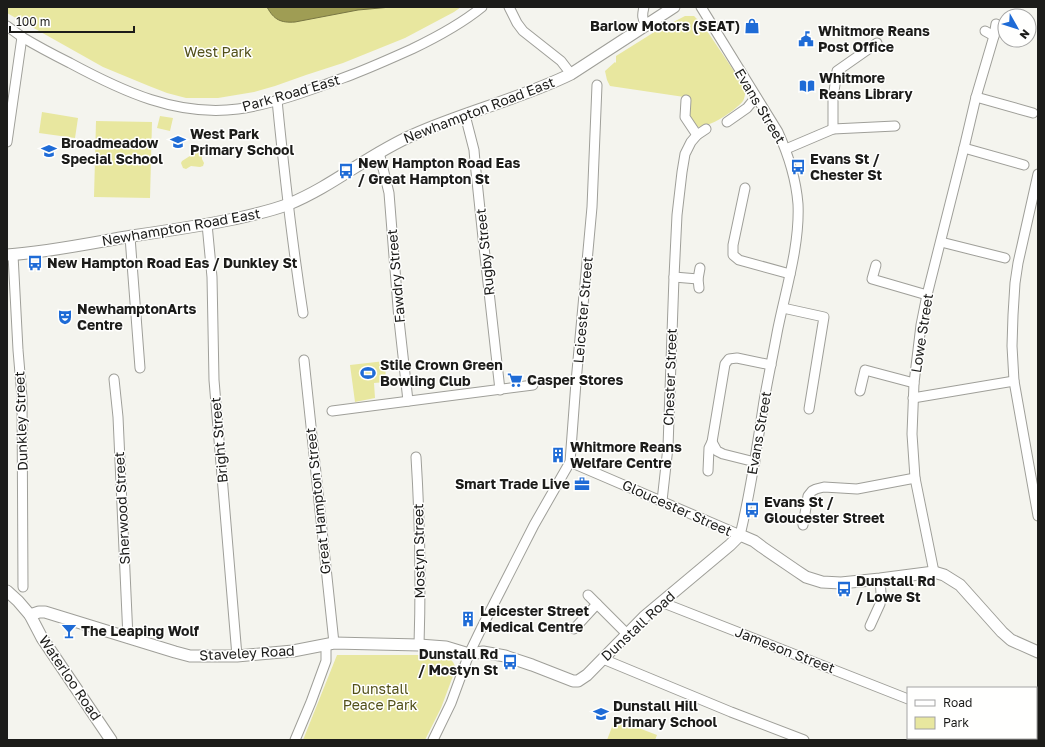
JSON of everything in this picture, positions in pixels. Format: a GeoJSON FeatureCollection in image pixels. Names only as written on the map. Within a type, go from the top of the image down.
{"type":"FeatureCollection","features":[{"type":"Feature","properties":{"kind":"street","name":"Park Road East"},"geometry":{"type":"LineString","coordinates":[[7,26],[22,37],[128,92],[154,102],[200,110],[217,111],[238,109],[278,100],[325,85],[394,57],[452,29],[482,7]]}},
{"type":"Feature","properties":{"kind":"street"},"geometry":{"type":"LineString","coordinates":[[509,7],[523,31],[561,61],[571,74]]}},
{"type":"Feature","properties":{"kind":"street"},"geometry":{"type":"LineString","coordinates":[[644,7],[642,20],[646,25]]}},
{"type":"Feature","properties":{"kind":"street","name":"Newhampton Road East"},"geometry":{"type":"LineString","coordinates":[[10,255],[207,224],[264,212],[288,204],[316,190],[379,152],[412,135],[465,114],[530,92],[571,74],[674,7]]}},
{"type":"Feature","properties":{"kind":"street","name":"Evans Street"},"geometry":{"type":"LineString","coordinates":[[701,7],[778,132],[786,149],[794,176],[798,204],[797,234],[790,274],[771,365],[755,462],[740,535]]}},
{"type":"Feature","properties":{"kind":"street","name":"Lowe Street"},"geometry":{"type":"LineString","coordinates":[[934,572],[915,478],[912,434],[914,383],[920,325],[976,97],[994,36],[996,24]]}},
{"type":"Feature","properties":{"kind":"street"},"geometry":{"type":"LineString","coordinates":[[985,31],[994,36]]}},
{"type":"Feature","properties":{"kind":"street"},"geometry":{"type":"LineString","coordinates":[[7,142],[22,37]]}},
{"type":"Feature","properties":{"kind":"street"},"geometry":{"type":"LineString","coordinates":[[833,129],[833,98],[837,71],[877,43]]}},
{"type":"Feature","properties":{"kind":"street","name":"Leicester Street"},"geometry":{"type":"LineString","coordinates":[[469,654],[534,525],[570,462],[592,207],[596,85]]}},
{"type":"Feature","properties":{"kind":"street"},"geometry":{"type":"LineString","coordinates":[[727,122],[747,108],[756,97]]}},
{"type":"Feature","properties":{"kind":"street"},"geometry":{"type":"LineString","coordinates":[[976,97],[1033,113]]}},
{"type":"Feature","properties":{"kind":"street"},"geometry":{"type":"LineString","coordinates":[[278,100],[288,204],[303,313]]}},
{"type":"Feature","properties":{"kind":"street"},"geometry":{"type":"LineString","coordinates":[[686,100],[686,117],[697,135]]}},
{"type":"Feature","properties":{"kind":"street","name":"Rugby Street"},"geometry":{"type":"LineString","coordinates":[[465,114],[476,162],[500,390]]}},
{"type":"Feature","properties":{"kind":"street"},"geometry":{"type":"LineString","coordinates":[[786,149],[833,129],[895,126]]}},
{"type":"Feature","properties":{"kind":"street","name":"Chester Street"},"geometry":{"type":"LineString","coordinates":[[662,501],[668,447],[677,215],[682,172],[685,154],[691,142],[697,135],[706,129]]}},
{"type":"Feature","properties":{"kind":"street"},"geometry":{"type":"LineString","coordinates":[[964,148],[1024,165]]}},
{"type":"Feature","properties":{"kind":"street","name":"Fawdry Street"},"geometry":{"type":"LineString","coordinates":[[379,152],[389,193],[399,320],[408,401]]}},
{"type":"Feature","properties":{"kind":"street"},"geometry":{"type":"LineString","coordinates":[[1038,174],[1036,194],[1018,263],[1015,283],[1012,346],[1014,381],[1038,516]]}},
{"type":"Feature","properties":{"kind":"street"},"geometry":{"type":"LineString","coordinates":[[745,188],[733,245],[733,255],[739,260],[790,274]]}},
{"type":"Feature","properties":{"kind":"street","name":"Bright Street"},"geometry":{"type":"LineString","coordinates":[[207,224],[212,277],[214,380],[236,656]]}},
{"type":"Feature","properties":{"kind":"street"},"geometry":{"type":"LineString","coordinates":[[130,237],[140,368]]}},
{"type":"Feature","properties":{"kind":"street"},"geometry":{"type":"LineString","coordinates":[[941,242],[1005,258]]}},
{"type":"Feature","properties":{"kind":"street","name":"Dunkley Street"},"geometry":{"type":"LineString","coordinates":[[10,255],[22,397],[23,587]]}},
{"type":"Feature","properties":{"kind":"street"},"geometry":{"type":"LineString","coordinates":[[876,265],[872,279],[927,295]]}},
{"type":"Feature","properties":{"kind":"street"},"geometry":{"type":"LineString","coordinates":[[674,276],[698,283],[700,268]]}},
{"type":"Feature","properties":{"kind":"street"},"geometry":{"type":"LineString","coordinates":[[783,308],[824,317],[808,409]]}},
{"type":"Feature","properties":{"kind":"street"},"geometry":{"type":"LineString","coordinates":[[708,471],[709,448],[712,442],[726,364],[729,359],[737,358],[771,365]]}},
{"type":"Feature","properties":{"kind":"street","name":"Great Hampton Street"},"geometry":{"type":"LineString","coordinates":[[295,740],[312,702],[326,661],[330,644],[304,360]]}},
{"type":"Feature","properties":{"kind":"street"},"geometry":{"type":"LineString","coordinates":[[860,391],[865,370],[914,383]]}},
{"type":"Feature","properties":{"kind":"street","name":"Sherwood Street"},"geometry":{"type":"LineString","coordinates":[[114,379],[118,417],[128,638]]}},
{"type":"Feature","properties":{"kind":"street"},"geometry":{"type":"LineString","coordinates":[[913,398],[1014,381]]}},
{"type":"Feature","properties":{"kind":"street"},"geometry":{"type":"LineString","coordinates":[[332,411],[534,385]]}},
{"type":"Feature","properties":{"kind":"street"},"geometry":{"type":"LineString","coordinates":[[712,442],[717,451],[723,454],[755,462]]}},
{"type":"Feature","properties":{"kind":"street","name":"Mostyn Street"},"geometry":{"type":"LineString","coordinates":[[416,457],[419,498],[421,595],[419,644]]}},
{"type":"Feature","properties":{"kind":"street","name":"Gloucester Street"},"geometry":{"type":"LineString","coordinates":[[570,462],[740,535]]}},
{"type":"Feature","properties":{"kind":"street"},"geometry":{"type":"LineString","coordinates":[[803,525],[808,496],[816,489],[824,487],[857,488],[915,478]]}},
{"type":"Feature","properties":{"kind":"street"},"geometry":{"type":"LineString","coordinates":[[740,535],[754,542],[797,571],[814,580],[822,582],[840,583],[934,572],[944,575],[960,585],[1002,632],[1012,640],[1038,652]]}},
{"type":"Feature","properties":{"kind":"street","name":"Dunstall Road"},"geometry":{"type":"LineString","coordinates":[[469,654],[483,652],[516,659],[573,681],[578,681],[582,679],[644,617],[740,535]]}},
{"type":"Feature","properties":{"kind":"street"},"geometry":{"type":"LineString","coordinates":[[870,626],[880,604],[880,579]]}},
{"type":"Feature","properties":{"kind":"street","name":"Waterloo Road"},"geometry":{"type":"LineString","coordinates":[[7,591],[30,615],[42,638],[111,740]]}},
{"type":"Feature","properties":{"kind":"street"},"geometry":{"type":"LineString","coordinates":[[588,595],[627,634]]}},
{"type":"Feature","properties":{"kind":"street"},"geometry":{"type":"LineString","coordinates":[[7,600],[30,615]]}},
{"type":"Feature","properties":{"kind":"street","name":"Jameson Street"},"geometry":{"type":"LineString","coordinates":[[661,602],[907,699]]}},
{"type":"Feature","properties":{"kind":"street"},"geometry":{"type":"LineString","coordinates":[[574,629],[597,604]]}},
{"type":"Feature","properties":{"kind":"street","name":"Staveley Road"},"geometry":{"type":"LineString","coordinates":[[30,615],[45,612],[190,656],[236,656],[293,651],[330,644],[419,644],[446,647],[469,654]]}},
{"type":"Feature","properties":{"kind":"street"},"geometry":{"type":"LineString","coordinates":[[433,740],[454,694],[469,654]]}},
{"type":"Feature","properties":{"kind":"street"},"geometry":{"type":"LineString","coordinates":[[602,659],[804,740]]}},
{"type":"Feature","properties":{"kind":"green space","name":"West Park"},"geometry":{"type":"Polygon","coordinates":[[[7,7],[461,7],[405,38],[343,63],[275,86],[254,92],[218,98],[186,98],[167,93],[103,67],[7,13],[7,7]]]}},
{"type":"Feature","properties":{"kind":"green space"},"geometry":{"type":"Polygon","coordinates":[[[685,16],[694,16],[703,25],[746,89],[744,100],[734,109],[722,118],[698,127],[689,117],[691,98],[610,86],[605,71],[615,62],[616,63],[616,56],[656,31],[685,16]]]}},
{"type":"Feature","properties":{"kind":"green space"},"geometry":{"type":"Polygon","coordinates":[[[42,112],[78,118],[75,138],[39,133],[42,112]]]}},
{"type":"Feature","properties":{"kind":"green space"},"geometry":{"type":"Polygon","coordinates":[[[160,116],[173,118],[170,131],[157,128],[160,116]]]}},
{"type":"Feature","properties":{"kind":"green space"},"geometry":{"type":"Polygon","coordinates":[[[96,121],[152,122],[150,198],[94,197],[96,121]]]}},
{"type":"Feature","properties":{"kind":"green space"},"geometry":{"type":"Polygon","coordinates":[[[197,150],[201,151],[204,163],[203,166],[191,166],[186,169],[183,168],[181,163],[182,161],[197,150]]]}},
{"type":"Feature","properties":{"kind":"green space","name":"Stile Crown Green Bowling Club"},"geometry":{"type":"Polygon","coordinates":[[[385,361],[386,382],[374,383],[375,398],[355,402],[350,365],[385,361]]]}},
{"type":"Feature","properties":{"kind":"green space","name":"Dunstall Peace Park"},"geometry":{"type":"Polygon","coordinates":[[[337,655],[446,655],[453,662],[456,668],[441,708],[425,740],[303,740],[337,655]]]}},
{"type":"Feature","properties":{"kind":"green space"},"geometry":{"type":"Polygon","coordinates":[[[615,719],[657,735],[655,740],[607,740],[615,719]]]}},
{"type":"Feature","properties":{"kind":"shaded area"},"geometry":{"type":"Polygon","coordinates":[[[267,7],[391,7],[358,10],[290,22],[278,20],[272,15],[267,7]]]}},
{"type":"Feature","properties":{"kind":"place","name":"Barlow Motors (SEAT)"},"geometry":{"type":"Point","coordinates":[752,26]}},
{"type":"Feature","properties":{"kind":"place","name":"Whitmore Reans Post Office"},"geometry":{"type":"Point","coordinates":[806,39]}},
{"type":"Feature","properties":{"kind":"place","name":"Whitmore Reans Library"},"geometry":{"type":"Point","coordinates":[807,86]}},
{"type":"Feature","properties":{"kind":"place","name":"West Park Primary School"},"geometry":{"type":"Point","coordinates":[178,142]}},
{"type":"Feature","properties":{"kind":"place","name":"Broadmeadow Special School"},"geometry":{"type":"Point","coordinates":[49,151]}},
{"type":"Feature","properties":{"kind":"place","name":"Evans St / Chester St"},"geometry":{"type":"Point","coordinates":[798,167]}},
{"type":"Feature","properties":{"kind":"place","name":"New Hampton Road Eas / Great Hampton St"},"geometry":{"type":"Point","coordinates":[346,171]}},
{"type":"Feature","properties":{"kind":"place","name":"New Hampton Road Eas / Dunkley St"},"geometry":{"type":"Point","coordinates":[35,263]}},
{"type":"Feature","properties":{"kind":"place","name":"NewhamptonArts Centre"},"geometry":{"type":"Point","coordinates":[65,317]}},
{"type":"Feature","properties":{"kind":"place","name":"Stile Crown Green Bowling Club"},"geometry":{"type":"Point","coordinates":[368,373]}},
{"type":"Feature","properties":{"kind":"place","name":"Casper Stores"},"geometry":{"type":"Point","coordinates":[515,380]}},
{"type":"Feature","properties":{"kind":"place","name":"Whitmore Reans Welfare Centre"},"geometry":{"type":"Point","coordinates":[558,455]}},
{"type":"Feature","properties":{"kind":"place","name":"Smart Trade Live"},"geometry":{"type":"Point","coordinates":[582,484]}},
{"type":"Feature","properties":{"kind":"place","name":"Evans St / Gloucester Street"},"geometry":{"type":"Point","coordinates":[752,510]}},
{"type":"Feature","properties":{"kind":"place","name":"Dunstall Rd / Lowe St"},"geometry":{"type":"Point","coordinates":[844,589]}},
{"type":"Feature","properties":{"kind":"place","name":"Leicester Street Medical Centre"},"geometry":{"type":"Point","coordinates":[468,619]}},
{"type":"Feature","properties":{"kind":"place","name":"The Leaping Wolf"},"geometry":{"type":"Point","coordinates":[69,631]}},
{"type":"Feature","properties":{"kind":"place","name":"Dunstall Rd / Mostyn St"},"geometry":{"type":"Point","coordinates":[510,662]}},
{"type":"Feature","properties":{"kind":"place","name":"Dunstall Hill Primary School"},"geometry":{"type":"Point","coordinates":[601,714]}}]}
